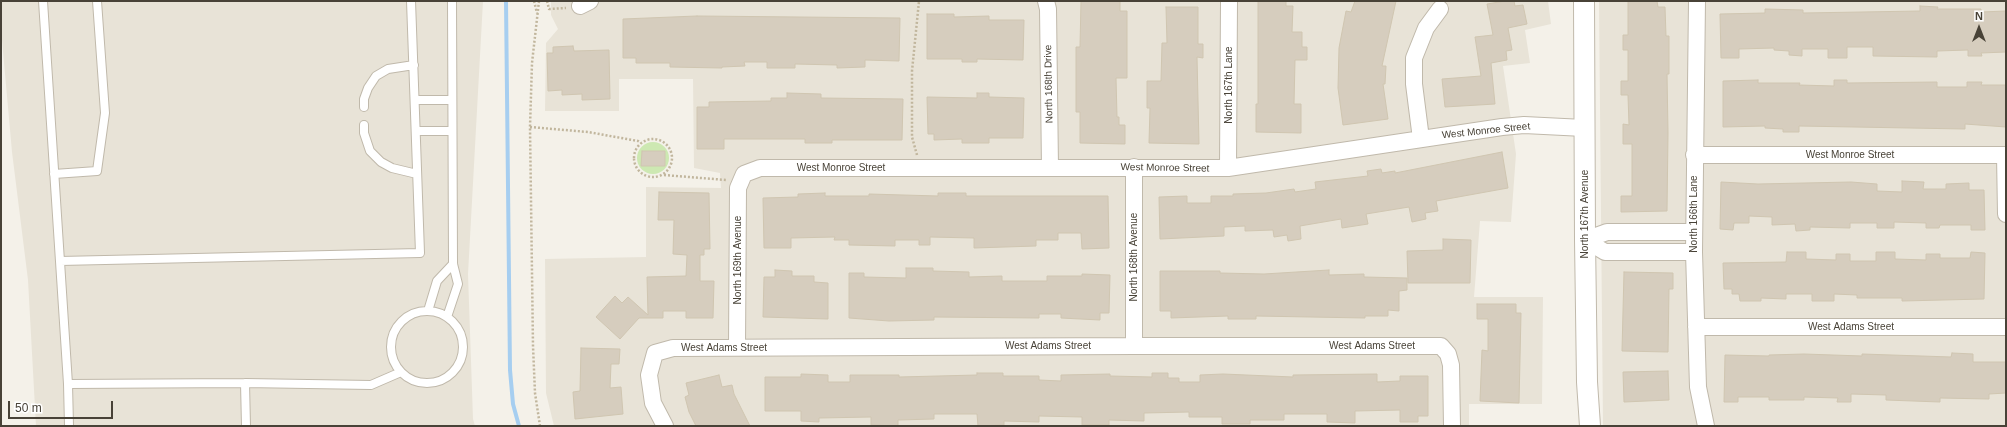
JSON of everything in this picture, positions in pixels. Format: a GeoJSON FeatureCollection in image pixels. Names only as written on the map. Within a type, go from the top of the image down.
{"type":"FeatureCollection","features":[{"type":"Feature","properties":{"kind":"street","name":"North 168th Drive"},"geometry":{"type":"LineString","coordinates":[[1046,1],[1048,9],[1050,168]]}},
{"type":"Feature","properties":{"kind":"street","name":"North 167th Lane"},"geometry":{"type":"LineString","coordinates":[[1228,168],[1229,1]]}},
{"type":"Feature","properties":{"kind":"street","name":"North 167th Avenue"},"geometry":{"type":"LineString","coordinates":[[1584,1],[1587,382],[1590,426]]}},
{"type":"Feature","properties":{"kind":"street","name":"North 166th Lane"},"geometry":{"type":"LineString","coordinates":[[1696,1],[1694,252],[1698,387],[1706,426]]}},
{"type":"Feature","properties":{"kind":"street"},"geometry":{"type":"LineString","coordinates":[[1421,139],[1414,84],[1414,58],[1426,28],[1440,9]]}},
{"type":"Feature","properties":{"kind":"street","name":"West Monroe Street"},"geometry":{"type":"LineString","coordinates":[[742,179],[760,168],[1228,168],[1524,125],[1584,128]]}},
{"type":"Feature","properties":{"kind":"street","name":"West Monroe Street"},"geometry":{"type":"LineString","coordinates":[[1694,155],[2006,155]]}},
{"type":"Feature","properties":{"kind":"street"},"geometry":{"type":"LineString","coordinates":[[2006,155],[2006,214]]}},
{"type":"Feature","properties":{"kind":"street","name":"North 168th Avenue"},"geometry":{"type":"LineString","coordinates":[[1134,167],[1134,346]]}},
{"type":"Feature","properties":{"kind":"street","name":"North 169th Avenue"},"geometry":{"type":"LineString","coordinates":[[737,347],[738,188],[742,179]]}},
{"type":"Feature","properties":{"kind":"street"},"geometry":{"type":"LineString","coordinates":[[1585,240],[1607,232],[1694,232]]}},
{"type":"Feature","properties":{"kind":"street"},"geometry":{"type":"LineString","coordinates":[[1585,240],[1605,252],[1694,252]]}},
{"type":"Feature","properties":{"kind":"street","name":"West Adams Street"},"geometry":{"type":"LineString","coordinates":[[1696,327],[2006,327]]}},
{"type":"Feature","properties":{"kind":"street","name":"West Adams Street"},"geometry":{"type":"LineString","coordinates":[[665,426],[653,403],[649,375],[655,353],[673,348],[1441,346],[1448,354],[1451,365],[1452,426]]}},
{"type":"Feature","properties":{"kind":"lane"},"geometry":{"type":"LineString","coordinates":[[43,1],[68,384],[69,426]]}},
{"type":"Feature","properties":{"kind":"lane"},"geometry":{"type":"LineString","coordinates":[[54,174],[97,171],[105,113],[97,1]]}},
{"type":"Feature","properties":{"kind":"lane"},"geometry":{"type":"LineString","coordinates":[[60,262],[420,253],[411,1]]}},
{"type":"Feature","properties":{"kind":"lane"},"geometry":{"type":"LineString","coordinates":[[447,317],[458,284],[453,264],[452,1]]}},
{"type":"Feature","properties":{"kind":"lane"},"geometry":{"type":"LineString","coordinates":[[364,107],[364,99],[368,88],[376,76],[388,69],[414,65]]}},
{"type":"Feature","properties":{"kind":"lane"},"geometry":{"type":"LineString","coordinates":[[415,100],[452,100]]}},
{"type":"Feature","properties":{"kind":"lane"},"geometry":{"type":"LineString","coordinates":[[364,125],[364,133],[370,151],[380,162],[392,168],[418,174]]}},
{"type":"Feature","properties":{"kind":"lane"},"geometry":{"type":"LineString","coordinates":[[416,130],[452,131]]}},
{"type":"Feature","properties":{"kind":"lane"},"geometry":{"type":"LineString","coordinates":[[428,311],[437,280],[453,264]]}},
{"type":"Feature","properties":{"kind":"lane"},"geometry":{"type":"LineString","coordinates":[[428,311],[447,317],[456,326],[461,336],[463,348],[460,360],[454,370],[445,378],[428,382],[410,379],[401,372],[394,362],[391,350],[394,333],[405,319],[416,313],[428,311]]}},
{"type":"Feature","properties":{"kind":"lane"},"geometry":{"type":"LineString","coordinates":[[68,384],[245,383],[371,385],[401,372]]}},
{"type":"Feature","properties":{"kind":"lane"},"geometry":{"type":"LineString","coordinates":[[245,383],[246,426]]}},
{"type":"Feature","properties":{"kind":"path"},"geometry":{"type":"LineString","coordinates":[[534,1],[538,18]]}},
{"type":"Feature","properties":{"kind":"path"},"geometry":{"type":"LineString","coordinates":[[539,1],[532,63],[530,127],[533,346],[535,393],[540,426]]}},
{"type":"Feature","properties":{"kind":"path"},"geometry":{"type":"LineString","coordinates":[[547,1],[547,6],[553,10],[585,4]]}},
{"type":"Feature","properties":{"kind":"path"},"geometry":{"type":"LineString","coordinates":[[917,168],[917,150],[912,137],[912,71],[919,1]]}},
{"type":"Feature","properties":{"kind":"path"},"geometry":{"type":"LineString","coordinates":[[530,127],[588,132],[641,143],[653,139],[665,143],[672,153],[671,165],[663,175]]}},
{"type":"Feature","properties":{"kind":"path"},"geometry":{"type":"LineString","coordinates":[[641,143],[635,154],[636,166],[640,171],[651,177],[663,175],[742,179]]}},
{"type":"Feature","properties":{"kind":"shaded area"},"geometry":{"type":"Polygon","coordinates":[[[1,1],[483,1],[468,274],[473,419],[475,426],[36,426],[28,280],[12,152],[1,29],[1,1]]]}},
{"type":"Feature","properties":{"kind":"shaded area"},"geometry":{"type":"Polygon","coordinates":[[[551,1],[1548,1],[1551,24],[1525,30],[1530,63],[1503,66],[1516,154],[1511,222],[1480,221],[1474,297],[1543,297],[1542,404],[1469,404],[1469,426],[554,426],[546,393],[545,259],[646,257],[646,187],[721,188],[720,173],[694,168],[693,79],[619,79],[619,111],[545,111],[546,43],[558,29],[551,15],[551,1]]]}},
{"type":"Feature","properties":{"kind":"shaded area"},"geometry":{"type":"Polygon","coordinates":[[[1599,1],[2006,1],[2006,426],[1603,426],[1599,1]]]}},
{"type":"Feature","properties":{"kind":"green space"},"geometry":{"type":"Polygon","coordinates":[[[653,142],[664,147],[669,158],[664,169],[653,174],[642,169],[637,158],[642,147],[653,142]]]}},
{"type":"Feature","properties":{"kind":"building"},"geometry":{"type":"Polygon","coordinates":[[[1081,1],[1120,1],[1120,11],[1127,11],[1127,78],[1116,78],[1117,117],[1119,117],[1119,125],[1125,125],[1125,144],[1080,143],[1080,112],[1076,112],[1076,47],[1080,47],[1081,1]]]}},
{"type":"Feature","properties":{"kind":"building"},"geometry":{"type":"Polygon","coordinates":[[[1258,1],[1286,1],[1286,6],[1293,6],[1292,32],[1302,32],[1302,47],[1307,47],[1307,60],[1295,60],[1294,104],[1301,104],[1301,133],[1256,132],[1256,104],[1258,104],[1258,1]]]}},
{"type":"Feature","properties":{"kind":"building"},"geometry":{"type":"Polygon","coordinates":[[[1355,1],[1396,1],[1382,66],[1386,66],[1385,84],[1383,84],[1388,119],[1343,125],[1338,88],[1339,48],[1346,11],[1351,12],[1355,1]]]}},
{"type":"Feature","properties":{"kind":"building"},"geometry":{"type":"Polygon","coordinates":[[[1514,1],[1515,6],[1523,5],[1527,24],[1508,28],[1512,50],[1506,51],[1507,60],[1491,63],[1495,104],[1445,107],[1442,79],[1481,76],[1475,37],[1493,35],[1487,4],[1514,1]]]}},
{"type":"Feature","properties":{"kind":"building"},"geometry":{"type":"Polygon","coordinates":[[[1628,1],[1657,1],[1658,7],[1665,7],[1666,36],[1669,36],[1669,74],[1667,74],[1667,211],[1621,212],[1621,196],[1632,196],[1632,144],[1623,144],[1623,124],[1629,125],[1628,95],[1621,95],[1621,81],[1628,81],[1628,50],[1623,50],[1623,35],[1628,35],[1628,1]]]}},
{"type":"Feature","properties":{"kind":"building"},"geometry":{"type":"Polygon","coordinates":[[[1920,6],[1938,7],[1937,9],[1981,9],[1981,12],[2006,11],[2006,52],[1981,53],[1982,56],[1968,56],[1968,50],[1937,51],[1937,57],[1873,56],[1873,47],[1847,47],[1847,58],[1828,58],[1828,49],[1802,49],[1802,56],[1789,55],[1789,51],[1774,50],[1774,48],[1739,49],[1739,58],[1721,58],[1720,14],[1765,13],[1765,9],[1803,10],[1803,13],[1920,11],[1920,6]]]}},
{"type":"Feature","properties":{"kind":"building"},"geometry":{"type":"Polygon","coordinates":[[[1166,7],[1198,7],[1198,44],[1203,44],[1203,58],[1197,57],[1199,144],[1149,143],[1150,108],[1147,108],[1147,81],[1161,81],[1162,43],[1167,43],[1166,7]]]}},
{"type":"Feature","properties":{"kind":"building"},"geometry":{"type":"Polygon","coordinates":[[[927,14],[954,14],[954,17],[989,16],[989,20],[1024,20],[1023,60],[977,59],[977,62],[962,62],[962,59],[927,59],[927,14]]]}},
{"type":"Feature","properties":{"kind":"building"},"geometry":{"type":"Polygon","coordinates":[[[697,16],[900,18],[899,61],[865,60],[865,67],[837,68],[837,65],[795,64],[795,68],[767,68],[767,62],[744,62],[745,66],[722,68],[670,67],[670,63],[636,63],[636,58],[623,58],[623,19],[697,16]]]}},
{"type":"Feature","properties":{"kind":"building"},"geometry":{"type":"Polygon","coordinates":[[[573,46],[574,51],[609,50],[610,99],[582,100],[582,94],[562,95],[562,90],[548,91],[547,53],[553,53],[553,47],[573,46]]]}},
{"type":"Feature","properties":{"kind":"building"},"geometry":{"type":"Polygon","coordinates":[[[1758,80],[1758,83],[1800,83],[1799,85],[1834,86],[1834,80],[1847,80],[1847,83],[1937,82],[1937,87],[1967,87],[1967,82],[1982,82],[1981,85],[2006,85],[2006,127],[1965,124],[1965,129],[1799,126],[1799,132],[1783,132],[1783,129],[1765,128],[1765,126],[1723,127],[1723,81],[1758,80]]]}},
{"type":"Feature","properties":{"kind":"building"},"geometry":{"type":"Polygon","coordinates":[[[787,93],[821,94],[821,98],[903,99],[902,140],[832,140],[832,143],[805,143],[805,139],[724,139],[724,149],[697,149],[697,107],[709,107],[709,102],[771,101],[771,98],[787,98],[787,93]]]}},
{"type":"Feature","properties":{"kind":"building"},"geometry":{"type":"Polygon","coordinates":[[[977,93],[989,93],[989,97],[1024,98],[1023,138],[989,138],[989,143],[962,143],[962,139],[934,140],[934,134],[928,134],[927,97],[977,98],[977,93]]]}},
{"type":"Feature","properties":{"kind":"building"},"geometry":{"type":"Polygon","coordinates":[[[642,151],[665,151],[665,166],[641,166],[642,151]]]}},
{"type":"Feature","properties":{"kind":"building"},"geometry":{"type":"Polygon","coordinates":[[[1502,152],[1508,188],[1436,201],[1438,211],[1425,213],[1426,219],[1412,222],[1409,207],[1366,214],[1368,224],[1342,228],[1341,219],[1300,226],[1301,239],[1288,241],[1287,235],[1274,237],[1273,230],[1245,231],[1245,226],[1224,227],[1224,236],[1160,239],[1159,197],[1187,196],[1187,203],[1211,203],[1211,196],[1233,196],[1233,194],[1266,193],[1294,189],[1295,192],[1316,189],[1315,182],[1368,176],[1367,171],[1381,169],[1382,173],[1395,171],[1395,173],[1502,152]]]}},
{"type":"Feature","properties":{"kind":"building"},"geometry":{"type":"Polygon","coordinates":[[[1902,181],[1924,182],[1923,189],[1946,189],[1946,184],[1969,183],[1969,190],[1984,190],[1985,230],[1971,230],[1971,225],[1940,225],[1939,228],[1926,228],[1926,223],[1894,222],[1894,228],[1877,228],[1877,223],[1850,223],[1850,228],[1810,227],[1810,230],[1796,231],[1795,224],[1772,225],[1772,217],[1749,216],[1749,223],[1734,223],[1733,230],[1720,229],[1721,182],[1758,184],[1851,182],[1877,184],[1877,191],[1902,192],[1902,181]]]}},
{"type":"Feature","properties":{"kind":"building"},"geometry":{"type":"Polygon","coordinates":[[[659,192],[709,193],[710,249],[704,249],[704,255],[700,255],[700,281],[714,281],[713,318],[686,318],[686,311],[663,311],[663,318],[639,318],[620,339],[596,317],[615,296],[622,303],[628,297],[648,315],[647,277],[686,276],[687,255],[673,254],[674,220],[658,220],[659,192]]]}},
{"type":"Feature","properties":{"kind":"building"},"geometry":{"type":"Polygon","coordinates":[[[825,193],[825,196],[869,196],[869,194],[938,196],[938,193],[966,193],[966,196],[1108,196],[1109,248],[1082,249],[1081,233],[1058,233],[1058,240],[1036,240],[1036,246],[974,248],[974,238],[930,237],[930,245],[919,245],[919,240],[895,240],[895,246],[849,245],[849,240],[834,240],[835,237],[791,238],[791,248],[764,248],[763,198],[798,197],[798,194],[825,193]]]}},
{"type":"Feature","properties":{"kind":"building"},"geometry":{"type":"Polygon","coordinates":[[[1443,239],[1471,240],[1470,283],[1408,283],[1407,251],[1443,250],[1443,239]]]}},
{"type":"Feature","properties":{"kind":"building"},"geometry":{"type":"Polygon","coordinates":[[[1787,252],[1806,252],[1806,259],[1836,260],[1836,254],[1850,254],[1850,261],[1876,261],[1876,252],[1895,252],[1895,259],[1926,260],[1926,254],[1940,254],[1940,258],[1970,258],[1971,252],[1985,253],[1984,299],[1902,301],[1902,298],[1857,298],[1857,295],[1834,294],[1834,301],[1812,301],[1812,294],[1786,294],[1786,299],[1761,298],[1761,301],[1740,301],[1739,294],[1732,294],[1732,289],[1724,289],[1723,263],[1786,262],[1787,252]]]}},
{"type":"Feature","properties":{"kind":"building"},"geometry":{"type":"Polygon","coordinates":[[[906,268],[933,268],[933,271],[969,272],[969,277],[1002,276],[1002,281],[1047,281],[1047,276],[1082,276],[1082,274],[1110,275],[1109,313],[1100,313],[1100,320],[1061,318],[1061,314],[1039,314],[1039,318],[934,317],[934,320],[889,321],[849,318],[849,273],[864,273],[864,277],[906,278],[906,268]]]}},
{"type":"Feature","properties":{"kind":"building"},"geometry":{"type":"Polygon","coordinates":[[[775,270],[792,271],[792,276],[814,276],[814,282],[828,283],[828,319],[763,317],[764,277],[775,277],[775,270]]]}},
{"type":"Feature","properties":{"kind":"building"},"geometry":{"type":"Polygon","coordinates":[[[1329,270],[1329,275],[1364,274],[1364,277],[1407,278],[1407,290],[1399,291],[1399,311],[1388,310],[1388,316],[1365,316],[1365,318],[1256,316],[1256,319],[1228,319],[1228,316],[1171,318],[1171,311],[1160,311],[1160,271],[1220,271],[1220,273],[1264,274],[1329,270]]]}},
{"type":"Feature","properties":{"kind":"building"},"geometry":{"type":"Polygon","coordinates":[[[1624,272],[1673,273],[1673,289],[1669,289],[1668,352],[1622,351],[1624,272]]]}},
{"type":"Feature","properties":{"kind":"building"},"geometry":{"type":"Polygon","coordinates":[[[1477,304],[1516,304],[1516,313],[1521,313],[1519,403],[1480,401],[1482,350],[1488,351],[1488,319],[1477,319],[1477,304]]]}},
{"type":"Feature","properties":{"kind":"building"},"geometry":{"type":"Polygon","coordinates":[[[581,348],[620,349],[619,364],[611,364],[610,388],[621,387],[623,414],[575,419],[573,392],[580,391],[581,348]]]}},
{"type":"Feature","properties":{"kind":"building"},"geometry":{"type":"Polygon","coordinates":[[[1952,353],[1973,354],[1973,362],[2006,362],[2006,393],[1989,394],[1989,399],[1940,398],[1940,402],[1886,400],[1886,395],[1851,394],[1851,402],[1837,402],[1838,398],[1804,397],[1804,400],[1769,400],[1769,397],[1738,397],[1738,402],[1724,402],[1725,355],[1769,356],[1804,354],[1862,356],[1862,354],[1951,357],[1952,353]]]}},
{"type":"Feature","properties":{"kind":"building"},"geometry":{"type":"Polygon","coordinates":[[[1668,371],[1669,400],[1624,402],[1623,372],[1668,371]]]}},
{"type":"Feature","properties":{"kind":"building"},"geometry":{"type":"Polygon","coordinates":[[[977,373],[1003,373],[1003,376],[1039,376],[1039,380],[1061,381],[1061,375],[1110,374],[1110,376],[1152,377],[1152,373],[1168,373],[1168,378],[1179,378],[1179,382],[1200,382],[1200,375],[1223,374],[1293,377],[1293,375],[1377,374],[1377,382],[1400,381],[1400,376],[1428,376],[1428,416],[1418,416],[1418,422],[1400,422],[1400,410],[1355,411],[1355,423],[1327,422],[1327,414],[1284,414],[1284,420],[1250,420],[1250,424],[1222,424],[1222,417],[1189,417],[1189,412],[1144,413],[1144,421],[1109,420],[1109,425],[1082,425],[1082,417],[1039,416],[1039,422],[1004,421],[1004,425],[978,426],[977,414],[934,414],[934,419],[898,420],[898,426],[871,425],[871,417],[819,418],[819,422],[801,421],[801,411],[765,411],[765,377],[801,377],[801,374],[828,375],[828,382],[850,382],[850,375],[899,375],[899,377],[977,375],[977,373]]]}},
{"type":"Feature","properties":{"kind":"building"},"geometry":{"type":"Polygon","coordinates":[[[719,375],[722,387],[732,385],[734,394],[750,426],[696,426],[689,412],[685,397],[689,395],[686,383],[719,375]]]}},
{"type":"Feature","properties":{"kind":"waterway"},"geometry":{"type":"LineString","coordinates":[[506,1],[510,370],[513,404],[519,426]]}}]}
